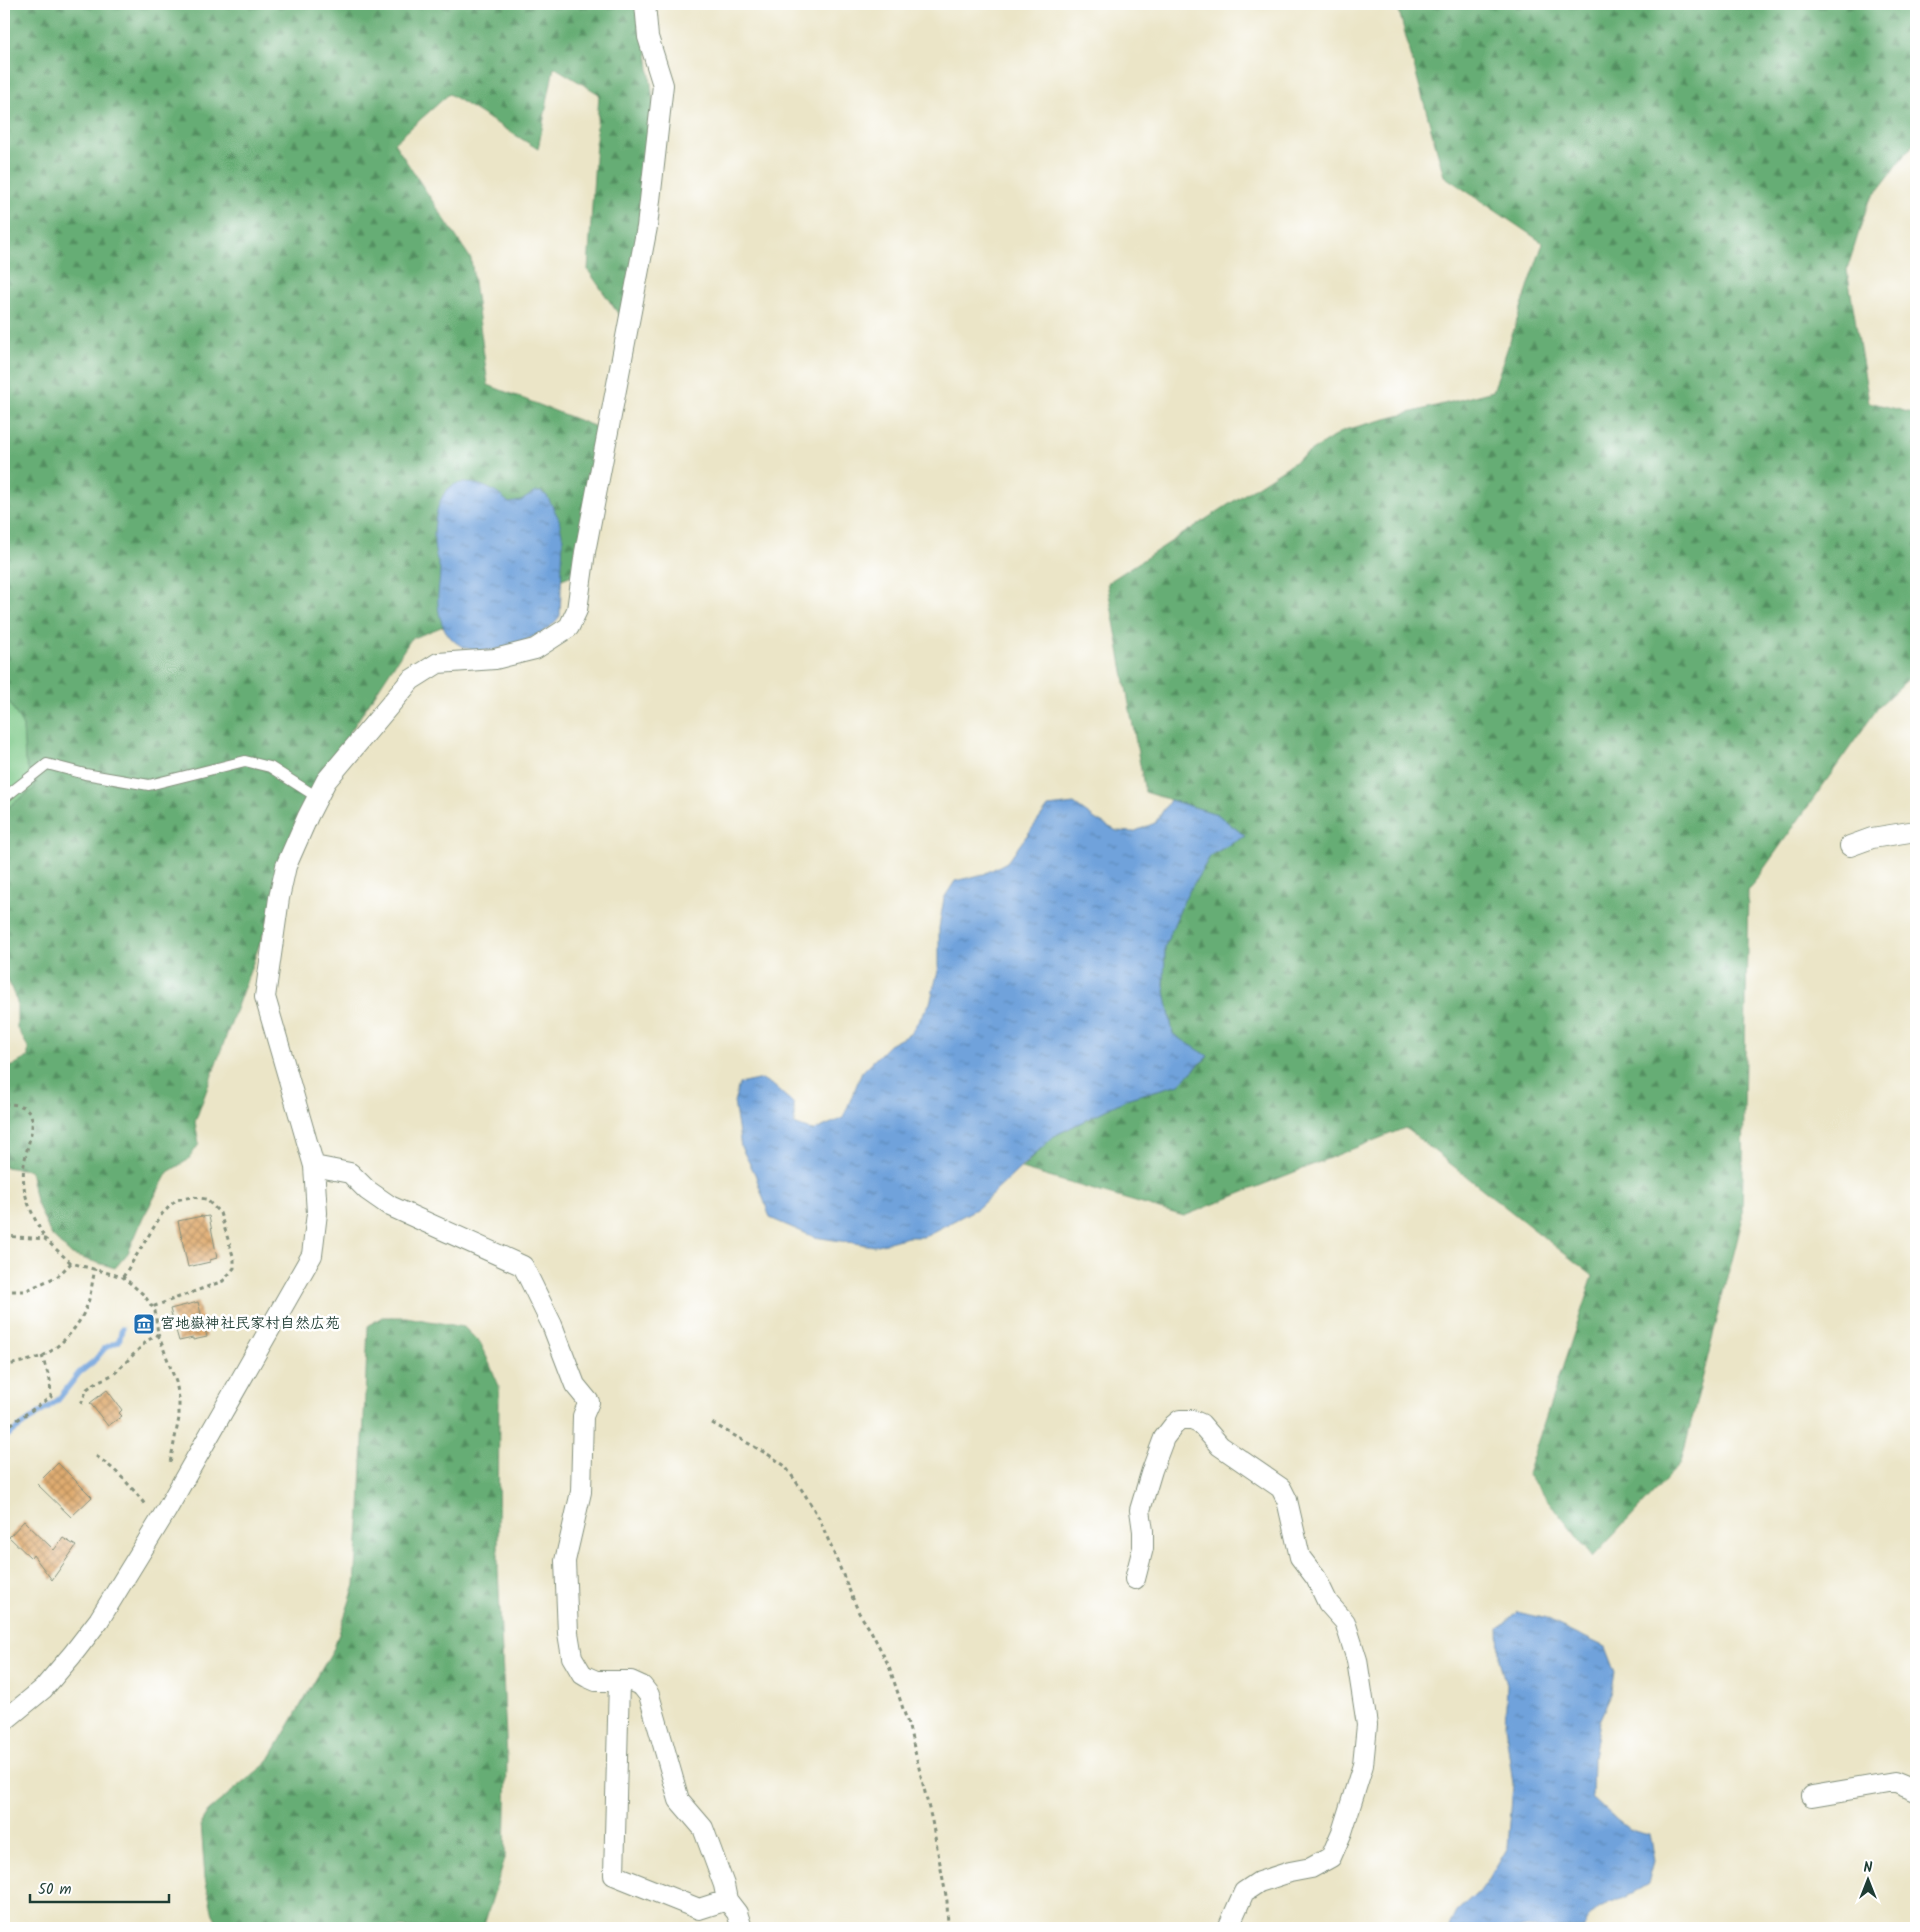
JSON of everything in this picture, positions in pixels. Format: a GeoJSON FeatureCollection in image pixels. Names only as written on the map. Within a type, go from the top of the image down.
{"type":"FeatureCollection","features":[{"type":"Feature","properties":{"kind":"street"},"geometry":{"type":"LineString","coordinates":[[4,1721],[43,1689],[99,1620],[241,1383],[312,1255],[316,1212],[314,1166],[265,997],[279,898],[286,866],[317,797],[326,781],[411,680],[438,664],[495,658],[535,649],[569,627],[577,610],[585,552],[647,227],[663,85],[648,37],[645,4]]}},
{"type":"Feature","properties":{"kind":"street"},"geometry":{"type":"LineString","coordinates":[[1850,846],[1872,838],[1916,831]]}},
{"type":"Feature","properties":{"kind":"street"},"geometry":{"type":"LineString","coordinates":[[314,1166],[350,1173],[367,1190],[390,1206],[524,1266],[552,1325],[575,1385],[589,1402],[583,1416],[581,1492],[565,1561],[568,1633],[572,1657],[582,1674],[587,1678],[596,1681],[631,1681],[642,1686],[649,1695],[679,1800],[703,1828],[724,1885],[727,1900],[737,1913],[742,1928]]}},
{"type":"Feature","properties":{"kind":"street"},"geometry":{"type":"LineString","coordinates":[[1135,1579],[1143,1548],[1140,1510],[1152,1470],[1164,1438],[1174,1425],[1180,1420],[1192,1420],[1200,1424],[1220,1446],[1281,1488],[1287,1500],[1300,1557],[1316,1578],[1328,1602],[1345,1622],[1357,1660],[1367,1725],[1363,1765],[1342,1832],[1330,1857],[1311,1868],[1290,1872],[1259,1882],[1244,1892],[1228,1928]]}},
{"type":"Feature","properties":{"kind":"street"},"geometry":{"type":"LineString","coordinates":[[619,1681],[614,1875],[699,1909],[727,1900]]}},
{"type":"Feature","properties":{"kind":"street"},"geometry":{"type":"LineString","coordinates":[[1812,1796],[1894,1782],[1916,1791]]}},
{"type":"Feature","properties":{"kind":"lane"},"geometry":{"type":"LineString","coordinates":[[4,798],[47,764],[85,774],[149,785],[245,761],[270,767],[317,797]]}},
{"type":"Feature","properties":{"kind":"path"},"geometry":{"type":"LineString","coordinates":[[4,1104],[22,1105],[27,1108],[32,1116],[32,1130],[24,1160],[24,1187],[34,1217],[45,1239],[71,1263],[123,1277],[144,1295],[155,1311],[158,1334],[176,1382],[178,1398],[179,1418],[177,1436],[170,1466]]}},
{"type":"Feature","properties":{"kind":"path"},"geometry":{"type":"LineString","coordinates":[[123,1277],[162,1214],[176,1200],[192,1196],[206,1199],[216,1208],[220,1214],[234,1259],[234,1268],[223,1281],[152,1307]]}},
{"type":"Feature","properties":{"kind":"path"},"geometry":{"type":"LineString","coordinates":[[4,1236],[45,1239]]}},
{"type":"Feature","properties":{"kind":"path"},"geometry":{"type":"LineString","coordinates":[[4,1291],[25,1291],[58,1276],[71,1263]]}},
{"type":"Feature","properties":{"kind":"path"},"geometry":{"type":"LineString","coordinates":[[4,1366],[42,1356],[67,1337],[80,1320],[86,1307],[95,1269]]}},
{"type":"Feature","properties":{"kind":"path"},"geometry":{"type":"LineString","coordinates":[[81,1404],[87,1389],[114,1374],[147,1341],[158,1334]]}},
{"type":"Feature","properties":{"kind":"path"},"geometry":{"type":"LineString","coordinates":[[4,1429],[51,1397],[50,1380],[42,1356]]}},
{"type":"Feature","properties":{"kind":"path"},"geometry":{"type":"LineString","coordinates":[[712,1423],[769,1455],[784,1466],[804,1493],[819,1518],[859,1613],[871,1631],[889,1666],[909,1727],[930,1812],[947,1901],[948,1928]]}},
{"type":"Feature","properties":{"kind":"path"},"geometry":{"type":"LineString","coordinates":[[96,1456],[109,1465],[128,1483],[146,1506]]}},
{"type":"Feature","properties":{"kind":"path"},"geometry":{"type":"LineString","coordinates":[[142,1512],[150,1499]]}},
{"type":"Feature","properties":{"kind":"green space"},"geometry":{"type":"Polygon","coordinates":[[[4,4],[641,4],[659,149],[626,325],[588,270],[599,94],[554,67],[538,149],[449,94],[394,143],[471,259],[488,385],[604,430],[577,573],[411,639],[320,778],[195,1122],[199,1144],[188,1160],[168,1172],[143,1218],[128,1253],[115,1268],[72,1255],[51,1235],[36,1201],[30,1170],[4,1167],[4,1068],[12,1066],[28,1057],[28,1047],[17,1028],[17,1002],[7,978],[4,979],[4,810],[35,788],[25,760],[23,726],[10,703],[4,698],[4,4]]]}},
{"type":"Feature","properties":{"kind":"green space"},"geometry":{"type":"Polygon","coordinates":[[[1397,4],[1916,4],[1916,136],[1912,146],[1868,203],[1847,270],[1869,402],[1916,414],[1916,672],[1880,705],[1748,891],[1742,1221],[1681,1463],[1593,1557],[1527,1474],[1593,1276],[1405,1128],[1184,1216],[1021,1169],[1054,1136],[1129,1098],[1179,1084],[1208,1057],[1173,1034],[1164,986],[1165,946],[1185,898],[1211,855],[1245,836],[1217,814],[1145,792],[1107,583],[1344,430],[1493,391],[1543,243],[1444,176],[1397,4]]]}},
{"type":"Feature","properties":{"kind":"green space"},"geometry":{"type":"Polygon","coordinates":[[[4,698],[10,703],[23,726],[25,760],[35,788],[4,810],[4,698]]]}},
{"type":"Feature","properties":{"kind":"green space"},"geometry":{"type":"Polygon","coordinates":[[[382,1317],[406,1317],[464,1327],[481,1344],[499,1386],[498,1569],[507,1759],[505,1858],[483,1928],[220,1928],[213,1915],[205,1878],[201,1823],[209,1810],[267,1763],[334,1648],[355,1585],[368,1326],[382,1317]]]}},
{"type":"Feature","properties":{"kind":"water"},"geometry":{"type":"Polygon","coordinates":[[[456,484],[478,484],[489,488],[509,503],[521,501],[535,492],[541,492],[547,496],[559,519],[563,539],[560,616],[543,632],[495,650],[483,651],[461,646],[445,630],[440,618],[438,600],[440,570],[434,544],[436,515],[443,496],[448,489],[456,484]]]}},
{"type":"Feature","properties":{"kind":"water"},"geometry":{"type":"Polygon","coordinates":[[[1170,800],[1217,814],[1245,836],[1211,855],[1185,898],[1165,946],[1164,986],[1173,1034],[1208,1056],[1179,1084],[1129,1098],[1054,1136],[978,1208],[923,1237],[908,1237],[874,1246],[814,1237],[770,1218],[755,1174],[741,1147],[734,1102],[739,1084],[762,1079],[774,1086],[794,1104],[794,1124],[813,1131],[843,1118],[862,1072],[889,1045],[910,1034],[930,1003],[939,967],[939,928],[944,898],[955,881],[984,874],[1007,862],[1048,807],[1074,804],[1098,821],[1117,831],[1133,832],[1155,823],[1170,800]]]}},
{"type":"Feature","properties":{"kind":"water"},"geometry":{"type":"Polygon","coordinates":[[[1517,1612],[1547,1619],[1605,1647],[1615,1673],[1611,1695],[1599,1721],[1593,1758],[1592,1797],[1630,1830],[1649,1835],[1654,1861],[1648,1883],[1596,1911],[1587,1921],[1585,1928],[1448,1928],[1456,1912],[1487,1883],[1508,1847],[1513,1784],[1505,1725],[1507,1684],[1500,1660],[1499,1629],[1517,1612]]]}},
{"type":"Feature","properties":{"kind":"building"},"geometry":{"type":"Polygon","coordinates":[[[209,1216],[217,1258],[210,1260],[210,1262],[188,1267],[178,1221],[209,1216]]]}},
{"type":"Feature","properties":{"kind":"building"},"geometry":{"type":"Polygon","coordinates":[[[198,1302],[207,1337],[179,1341],[170,1309],[198,1302]]]}},
{"type":"Feature","properties":{"kind":"building"},"geometry":{"type":"Polygon","coordinates":[[[107,1390],[122,1410],[119,1413],[122,1416],[108,1426],[90,1403],[107,1390]]]}},
{"type":"Feature","properties":{"kind":"building"},"geometry":{"type":"Polygon","coordinates":[[[58,1463],[92,1497],[71,1517],[37,1484],[58,1463]]]}},
{"type":"Feature","properties":{"kind":"building"},"geometry":{"type":"Polygon","coordinates":[[[24,1521],[54,1550],[63,1538],[76,1546],[52,1580],[33,1555],[31,1558],[9,1537],[24,1521]]]}},
{"type":"Feature","properties":{"kind":"waterway"},"geometry":{"type":"LineString","coordinates":[[4,1438],[58,1400],[79,1373],[94,1361],[105,1348],[119,1341],[122,1329]]}},
{"type":"Feature","properties":{"kind":"place","name":"宮地嶽神社民家村自然広苑"},"geometry":{"type":"Point","coordinates":[144,1324]}}]}
